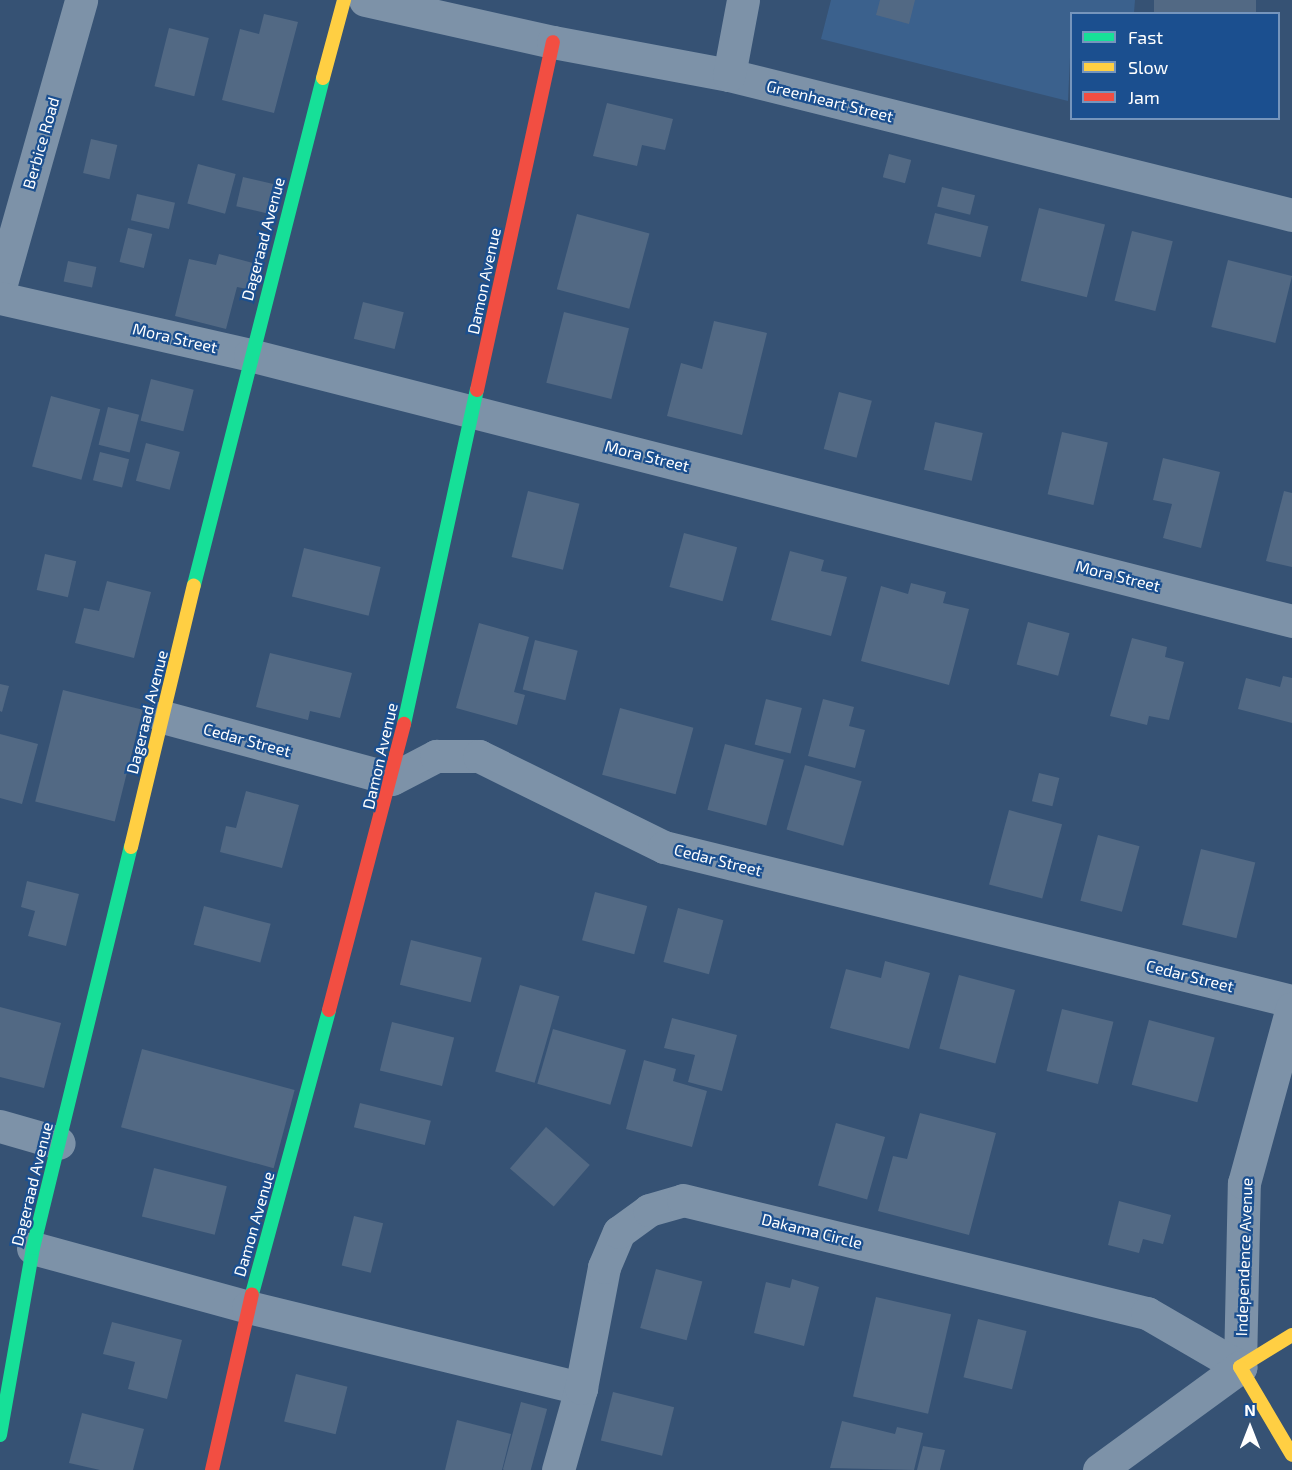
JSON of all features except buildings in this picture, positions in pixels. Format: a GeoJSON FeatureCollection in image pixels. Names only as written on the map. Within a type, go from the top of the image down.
{"type":"FeatureCollection","features":[{"type":"Feature","properties":{"kind":"street","name":"Berbice Road"},"geometry":{"type":"LineString","coordinates":[[0,286],[81,0]]}},
{"type":"Feature","properties":{"kind":"street","name":"Dageraad Avenue"},"geometry":{"type":"LineString","coordinates":[[0,1435],[33,1248],[250,355],[344,0]]}},
{"type":"Feature","properties":{"kind":"street","name":"Greenheart Street"},"geometry":{"type":"LineString","coordinates":[[365,0],[553,42],[729,75],[1292,215]]}},
{"type":"Feature","properties":{"kind":"street"},"geometry":{"type":"LineString","coordinates":[[729,75],[743,0]]}},
{"type":"Feature","properties":{"kind":"street","name":"Damon Avenue"},"geometry":{"type":"LineString","coordinates":[[212,1470],[248,1307],[392,779],[553,42]]}},
{"type":"Feature","properties":{"kind":"street","name":"Mora Street"},"geometry":{"type":"LineString","coordinates":[[0,298],[250,355],[1292,621]]}},
{"type":"Feature","properties":{"kind":"street","name":"Cedar Street"},"geometry":{"type":"LineString","coordinates":[[163,717],[392,779],[436,756],[479,756],[664,847],[1292,1001]]}},
{"type":"Feature","properties":{"kind":"street","name":"Independence Avenue"},"geometry":{"type":"LineString","coordinates":[[1240,1367],[1244,1183],[1292,1008]]}},
{"type":"Feature","properties":{"kind":"street"},"geometry":{"type":"LineString","coordinates":[[0,1126],[59,1143]]}},
{"type":"Feature","properties":{"kind":"street","name":"Dakama Circle"},"geometry":{"type":"LineString","coordinates":[[558,1470],[581,1388],[604,1267],[620,1232],[649,1209],[683,1200],[1147,1313],[1240,1367]]}},
{"type":"Feature","properties":{"kind":"street"},"geometry":{"type":"LineString","coordinates":[[33,1248],[248,1307],[581,1388]]}},
{"type":"Feature","properties":{"kind":"street"},"geometry":{"type":"LineString","coordinates":[[1099,1470],[1240,1367],[1292,1335]]}},
{"type":"Feature","properties":{"kind":"street"},"geometry":{"type":"LineString","coordinates":[[1240,1367],[1292,1455]]}},
{"type":"Feature","properties":{"kind":"water"},"geometry":{"type":"Polygon","coordinates":[[[831,0],[1135,0],[1134,12],[1070,12],[1068,101],[821,39],[831,0]]]}},
{"type":"Feature","properties":{"kind":"traffic: fast"},"geometry":{"type":"LineString","coordinates":[[194,585],[323,78]]}},
{"type":"Feature","properties":{"kind":"traffic: fast"},"geometry":{"type":"LineString","coordinates":[[404,724],[477,390]]}},
{"type":"Feature","properties":{"kind":"traffic: fast"},"geometry":{"type":"LineString","coordinates":[[0,1435],[33,1248],[131,847]]}},
{"type":"Feature","properties":{"kind":"traffic: fast"},"geometry":{"type":"LineString","coordinates":[[252,1294],[329,1010]]}},
{"type":"Feature","properties":{"kind":"traffic: slow"},"geometry":{"type":"LineString","coordinates":[[323,78],[344,0]]}},
{"type":"Feature","properties":{"kind":"traffic: slow"},"geometry":{"type":"LineString","coordinates":[[131,847],[194,585]]}},
{"type":"Feature","properties":{"kind":"traffic: slow"},"geometry":{"type":"LineString","coordinates":[[1292,1335],[1240,1367],[1292,1455]]}},
{"type":"Feature","properties":{"kind":"traffic: jam"},"geometry":{"type":"LineString","coordinates":[[477,390],[553,42]]}},
{"type":"Feature","properties":{"kind":"traffic: jam"},"geometry":{"type":"LineString","coordinates":[[329,1010],[404,724]]}},
{"type":"Feature","properties":{"kind":"traffic: jam"},"geometry":{"type":"LineString","coordinates":[[212,1470],[252,1294]]}}]}
